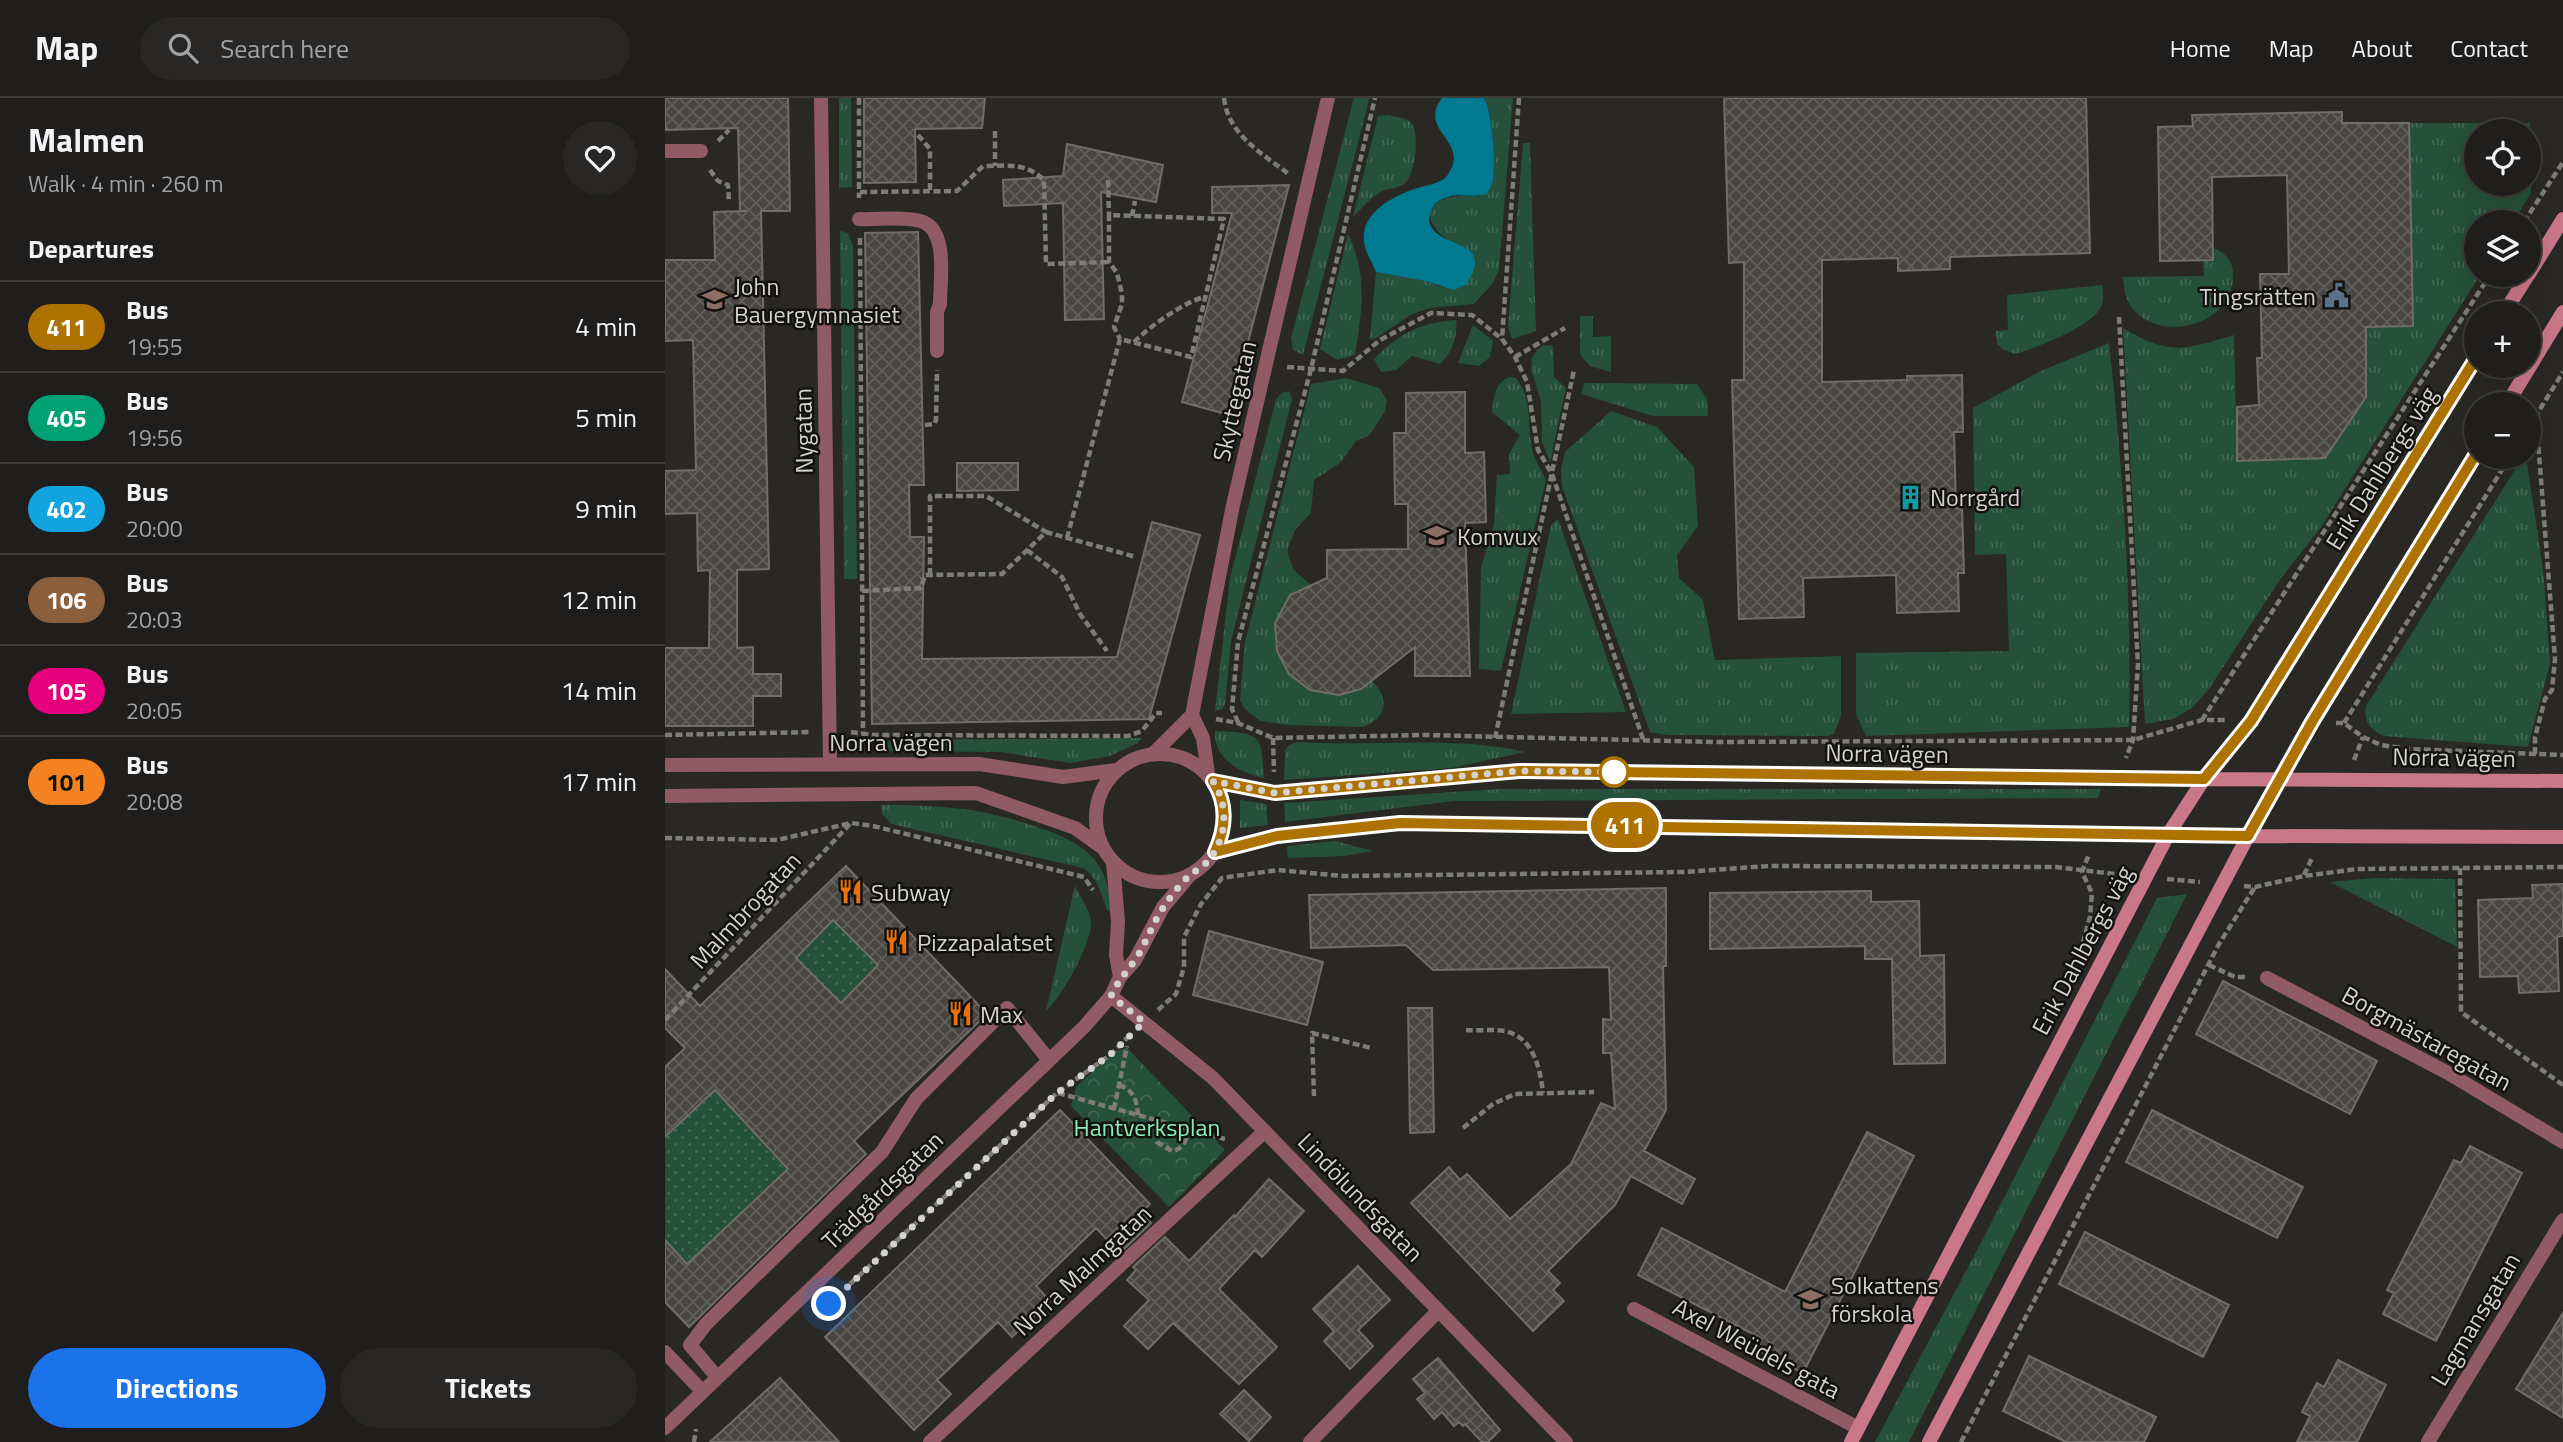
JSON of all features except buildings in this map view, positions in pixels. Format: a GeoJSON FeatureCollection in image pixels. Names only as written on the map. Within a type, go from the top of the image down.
{"type":"FeatureCollection","features":[{"type":"Feature","properties":{"kind":"main road"},"geometry":{"type":"LineString","coordinates":[[2541,254],[2563,219]]}},
{"type":"Feature","properties":{"kind":"main road"},"geometry":{"type":"LineString","coordinates":[[2514,392],[2563,312]]}},
{"type":"Feature","properties":{"kind":"main road","name":"Erik Dahlbergs väg"},"geometry":{"type":"LineString","coordinates":[[1851,1442],[2169,833],[2204,779],[2251,721],[2464,377]]}},
{"type":"Feature","properties":{"kind":"main road"},"geometry":{"type":"LineString","coordinates":[[1929,1442],[2248,836],[2312,722],[2467,469]]}},
{"type":"Feature","properties":{"kind":"main road","name":"Norra vägen"},"geometry":{"type":"LineString","coordinates":[[2204,779],[2563,781]]}},
{"type":"Feature","properties":{"kind":"main road"},"geometry":{"type":"LineString","coordinates":[[2248,836],[2563,837]]}},
{"type":"Feature","properties":{"kind":"street","name":"Nygatan"},"geometry":{"type":"LineString","coordinates":[[821,98],[830,764]]}},
{"type":"Feature","properties":{"kind":"street","name":"Skyttegatan"},"geometry":{"type":"LineString","coordinates":[[1192,715],[1233,505],[1328,98]]}},
{"type":"Feature","properties":{"kind":"street"},"geometry":{"type":"LineString","coordinates":[[665,151],[701,151]]}},
{"type":"Feature","properties":{"kind":"street"},"geometry":{"type":"LineString","coordinates":[[859,219],[919,220],[929,225],[937,234],[940,244],[937,351]]}},
{"type":"Feature","properties":{"kind":"street"},"geometry":{"type":"LineString","coordinates":[[1116,770],[1105,783],[1098,799],[1097,832],[1103,848],[1113,862],[1126,873],[1141,879],[1174,881],[1190,875],[1204,865],[1215,852],[1224,820],[1223,803],[1210,777],[1203,738],[1192,715],[1154,753]]}},
{"type":"Feature","properties":{"kind":"street","name":"Norra vägen"},"geometry":{"type":"LineString","coordinates":[[665,765],[979,764],[1063,777],[1116,770],[1130,761],[1154,753],[1179,756],[1195,763],[1210,777],[1275,793],[1519,771],[2204,779]]}},
{"type":"Feature","properties":{"kind":"street"},"geometry":{"type":"LineString","coordinates":[[665,796],[977,793],[1075,828],[1103,848]]}},
{"type":"Feature","properties":{"kind":"street"},"geometry":{"type":"LineString","coordinates":[[1215,852],[1277,836],[1400,823],[2248,836]]}},
{"type":"Feature","properties":{"kind":"street"},"geometry":{"type":"LineString","coordinates":[[1113,862],[1118,922],[1116,955],[1120,977]]}},
{"type":"Feature","properties":{"kind":"street","name":"Trädgårdsgatan"},"geometry":{"type":"LineString","coordinates":[[665,1428],[1049,1060],[1111,996],[1120,977],[1135,960],[1163,907],[1190,875]]}},
{"type":"Feature","properties":{"kind":"street","name":"Borgmästaregatan"},"geometry":{"type":"LineString","coordinates":[[2267,978],[2448,1073],[2563,1142]]}},
{"type":"Feature","properties":{"kind":"street","name":"Lindölundsgatan"},"geometry":{"type":"LineString","coordinates":[[1111,996],[1213,1078],[1566,1442]]}},
{"type":"Feature","properties":{"kind":"street"},"geometry":{"type":"LineString","coordinates":[[717,1377],[690,1345],[706,1324],[882,1152],[916,1099],[1007,1008],[1049,1060]]}},
{"type":"Feature","properties":{"kind":"street","name":"Norra Malmgatan"},"geometry":{"type":"LineString","coordinates":[[930,1442],[1265,1130]]}},
{"type":"Feature","properties":{"kind":"street","name":"Lagmansgatan"},"geometry":{"type":"LineString","coordinates":[[2427,1442],[2563,1220]]}},
{"type":"Feature","properties":{"kind":"street","name":"Axel Weüdels gata"},"geometry":{"type":"LineString","coordinates":[[1634,1309],[1858,1428]]}},
{"type":"Feature","properties":{"kind":"street"},"geometry":{"type":"LineString","coordinates":[[1310,1442],[1438,1311]]}},
{"type":"Feature","properties":{"kind":"street"},"geometry":{"type":"LineString","coordinates":[[665,1352],[702,1391]]}},
{"type":"Feature","properties":{"kind":"path"},"geometry":{"type":"LineString","coordinates":[[859,98],[863,734]]}},
{"type":"Feature","properties":{"kind":"path"},"geometry":{"type":"LineString","coordinates":[[1224,98],[1238,134],[1307,188]]}},
{"type":"Feature","properties":{"kind":"path"},"geometry":{"type":"LineString","coordinates":[[1238,723],[1232,709],[1238,642],[1311,369],[1375,98]]}},
{"type":"Feature","properties":{"kind":"path"},"geometry":{"type":"LineString","coordinates":[[1502,339],[1519,98]]}},
{"type":"Feature","properties":{"kind":"path"},"geometry":{"type":"LineString","coordinates":[[995,131],[995,166]]}},
{"type":"Feature","properties":{"kind":"path"},"geometry":{"type":"LineString","coordinates":[[918,135],[930,149],[930,191]]}},
{"type":"Feature","properties":{"kind":"path"},"geometry":{"type":"LineString","coordinates":[[701,151],[707,151],[708,166],[712,174],[727,185],[729,202]]}},
{"type":"Feature","properties":{"kind":"path"},"geometry":{"type":"LineString","coordinates":[[2532,210],[2563,162]]}},
{"type":"Feature","properties":{"kind":"path"},"geometry":{"type":"LineString","coordinates":[[859,192],[957,191],[983,166],[1033,169],[1044,180],[1046,264],[1109,262]]}},
{"type":"Feature","properties":{"kind":"path"},"geometry":{"type":"LineString","coordinates":[[1067,538],[1120,339],[1114,327],[1122,304],[1121,284],[1115,268],[1109,262],[1108,180]]}},
{"type":"Feature","properties":{"kind":"path"},"geometry":{"type":"LineString","coordinates":[[1132,216],[1135,201]]}},
{"type":"Feature","properties":{"kind":"path"},"geometry":{"type":"LineString","coordinates":[[1109,215],[1224,219],[1191,357],[1120,339]]}},
{"type":"Feature","properties":{"kind":"path"},"geometry":{"type":"LineString","coordinates":[[1215,719],[1238,723],[1273,738],[1425,735],[1644,742],[2133,740],[2202,720],[2482,287]]}},
{"type":"Feature","properties":{"kind":"path"},"geometry":{"type":"LineString","coordinates":[[1133,343],[1146,331],[1194,300],[1205,297]]}},
{"type":"Feature","properties":{"kind":"path"},"geometry":{"type":"LineString","coordinates":[[1266,365],[1343,371],[1380,340],[1431,313],[1472,315],[1502,339],[1515,357],[1527,382],[1538,450],[1552,474],[1644,742]]}},
{"type":"Feature","properties":{"kind":"path"},"geometry":{"type":"LineString","coordinates":[[2118,779],[2133,740],[2138,664],[2119,317]]}},
{"type":"Feature","properties":{"kind":"path"},"geometry":{"type":"LineString","coordinates":[[1515,357],[1565,328]]}},
{"type":"Feature","properties":{"kind":"path"},"geometry":{"type":"LineString","coordinates":[[925,425],[934,424],[936,420],[937,351]]}},
{"type":"Feature","properties":{"kind":"path"},"geometry":{"type":"LineString","coordinates":[[1495,738],[1574,370]]}},
{"type":"Feature","properties":{"kind":"path"},"geometry":{"type":"LineString","coordinates":[[2541,407],[2563,372]]}},
{"type":"Feature","properties":{"kind":"path"},"geometry":{"type":"LineString","coordinates":[[2503,469],[2344,723],[2381,746],[2563,755]]}},
{"type":"Feature","properties":{"kind":"path"},"geometry":{"type":"LineString","coordinates":[[2535,754],[2535,737],[2545,699],[2552,690],[2555,659],[2540,469]]}},
{"type":"Feature","properties":{"kind":"path"},"geometry":{"type":"LineString","coordinates":[[930,575],[930,496],[986,496],[1046,531],[1136,557]]}},
{"type":"Feature","properties":{"kind":"path"},"geometry":{"type":"LineString","coordinates":[[862,591],[921,588],[925,575],[1002,574],[1046,531]]}},
{"type":"Feature","properties":{"kind":"path"},"geometry":{"type":"LineString","coordinates":[[1027,550],[1062,577],[1080,614],[1107,651]]}},
{"type":"Feature","properties":{"kind":"path"},"geometry":{"type":"LineString","coordinates":[[848,732],[1128,736],[1142,731],[1156,713]]}},
{"type":"Feature","properties":{"kind":"path"},"geometry":{"type":"LineString","coordinates":[[665,735],[800,732]]}},
{"type":"Feature","properties":{"kind":"path"},"geometry":{"type":"LineString","coordinates":[[2346,778],[2363,737]]}},
{"type":"Feature","properties":{"kind":"path"},"geometry":{"type":"LineString","coordinates":[[665,838],[778,840],[851,823],[987,852],[1084,877],[1093,890]]}},
{"type":"Feature","properties":{"kind":"path","name":"Malmbrogatan"},"geometry":{"type":"LineString","coordinates":[[665,1020],[851,823]]}},
{"type":"Feature","properties":{"kind":"path"},"geometry":{"type":"LineString","coordinates":[[2079,958],[2090,917],[2092,893],[2082,872],[2097,834]]}},
{"type":"Feature","properties":{"kind":"path"},"geometry":{"type":"LineString","coordinates":[[2304,876],[2323,835]]}},
{"type":"Feature","properties":{"kind":"path"},"geometry":{"type":"LineString","coordinates":[[843,1291],[1057,1093],[1110,1055],[1176,994],[1184,967],[1184,937],[1201,904],[1222,878],[1278,870],[1343,876],[1684,872],[1770,866],[2056,867],[2082,872]]}},
{"type":"Feature","properties":{"kind":"path"},"geometry":{"type":"LineString","coordinates":[[1961,1442],[2209,965],[2255,887],[2304,876],[2357,869],[2563,867]]}},
{"type":"Feature","properties":{"kind":"path"},"geometry":{"type":"LineString","coordinates":[[2460,868],[2461,1012],[2563,1085]]}},
{"type":"Feature","properties":{"kind":"path"},"geometry":{"type":"LineString","coordinates":[[2209,965],[2235,977],[2267,978]]}},
{"type":"Feature","properties":{"kind":"path"},"geometry":{"type":"LineString","coordinates":[[1466,1030],[1507,1032],[1524,1042],[1538,1060],[1543,1093]]}},
{"type":"Feature","properties":{"kind":"path"},"geometry":{"type":"LineString","coordinates":[[1314,1096],[1313,1034],[1371,1048]]}},
{"type":"Feature","properties":{"kind":"path"},"geometry":{"type":"LineString","coordinates":[[1101,1046],[1110,1055]]}},
{"type":"Feature","properties":{"kind":"path"},"geometry":{"type":"LineString","coordinates":[[1114,1108],[1127,1046]]}},
{"type":"Feature","properties":{"kind":"path"},"geometry":{"type":"LineString","coordinates":[[1119,1085],[1130,1090],[1137,1101],[1138,1115]]}},
{"type":"Feature","properties":{"kind":"path"},"geometry":{"type":"LineString","coordinates":[[1463,1128],[1515,1094],[1594,1092]]}},
{"type":"Feature","properties":{"kind":"path"},"geometry":{"type":"LineString","coordinates":[[1057,1093],[1232,1142]]}},
{"type":"Feature","properties":{"kind":"path"},"geometry":{"type":"LineString","coordinates":[[1159,1121],[1157,1142],[1172,1151],[1179,1149],[1185,1142],[1189,1130]]}},
{"type":"Feature","properties":{"kind":"path"},"geometry":{"type":"LineString","coordinates":[[694,1442],[695,1430],[705,1421]]}},
{"type":"Feature","properties":{"kind":"green space"},"geometry":{"type":"Polygon","coordinates":[[[839,98],[851,98],[852,187],[839,188],[839,98]]]}},
{"type":"Feature","properties":{"kind":"green space"},"geometry":{"type":"Polygon","coordinates":[[[1354,98],[1369,98],[1303,355],[1293,350],[1291,338],[1354,98]]]}},
{"type":"Feature","properties":{"kind":"green space"},"geometry":{"type":"Polygon","coordinates":[[[1484,98],[1513,98],[1499,270],[1493,283],[1474,304],[1430,308],[1412,314],[1376,338],[1370,339],[1376,272],[1425,281],[1444,288],[1450,242],[1437,230],[1431,220],[1430,211],[1442,200],[1466,195],[1480,196],[1493,180],[1492,126],[1484,98]]]}},
{"type":"Feature","properties":{"kind":"green space"},"geometry":{"type":"Polygon","coordinates":[[[1389,115],[1408,120],[1413,127],[1416,143],[1411,172],[1404,184],[1379,193],[1353,217],[1378,116],[1389,115]]]}},
{"type":"Feature","properties":{"kind":"green space"},"geometry":{"type":"Polygon","coordinates":[[[2409,123],[2464,123],[2464,196],[2529,196],[2520,210],[2464,210],[2464,287],[2472,287],[2321,527],[2279,581],[2209,689],[2192,708],[2173,719],[2145,724],[2123,328],[2153,343],[2177,348],[2234,335],[2237,460],[2325,458],[2366,397],[2366,327],[2413,325],[2409,123]]]}},
{"type":"Feature","properties":{"kind":"green space"},"geometry":{"type":"Polygon","coordinates":[[[1523,143],[1530,143],[1536,331],[1512,339],[1508,327],[1523,143]]]}},
{"type":"Feature","properties":{"kind":"green space"},"geometry":{"type":"Polygon","coordinates":[[[840,231],[848,233],[853,246],[857,579],[844,579],[840,231]]]}},
{"type":"Feature","properties":{"kind":"green space"},"geometry":{"type":"Polygon","coordinates":[[[1348,234],[1359,264],[1361,308],[1355,355],[1337,360],[1320,349],[1348,234]]]}},
{"type":"Feature","properties":{"kind":"green space"},"geometry":{"type":"Polygon","coordinates":[[[2213,248],[2228,259],[2233,272],[2228,296],[2218,311],[2202,321],[2184,326],[2166,326],[2148,321],[2134,310],[2125,294],[2123,277],[2204,276],[2203,261],[2213,260],[2213,248]]]}},
{"type":"Feature","properties":{"kind":"green space"},"geometry":{"type":"Polygon","coordinates":[[[2102,285],[2101,307],[2095,315],[2075,329],[2015,354],[1997,344],[1996,331],[2008,330],[2007,295],[2102,285]]]}},
{"type":"Feature","properties":{"kind":"green space"},"geometry":{"type":"Polygon","coordinates":[[[1580,316],[1593,316],[1593,337],[1611,336],[1611,372],[1590,366],[1580,354],[1580,316]]]}},
{"type":"Feature","properties":{"kind":"green space"},"geometry":{"type":"Polygon","coordinates":[[[1456,320],[1453,344],[1440,364],[1412,356],[1396,370],[1381,372],[1374,359],[1401,336],[1432,323],[1456,320]]]}},
{"type":"Feature","properties":{"kind":"green space"},"geometry":{"type":"Polygon","coordinates":[[[1473,325],[1493,341],[1490,357],[1479,366],[1458,363],[1473,325]]]}},
{"type":"Feature","properties":{"kind":"green space"},"geometry":{"type":"Polygon","coordinates":[[[2109,343],[2125,535],[2129,727],[1866,736],[1856,714],[1856,653],[2009,651],[2006,554],[1975,555],[1973,408],[2041,371],[2109,343]]]}},
{"type":"Feature","properties":{"kind":"green space"},"geometry":{"type":"Polygon","coordinates":[[[1544,345],[1553,346],[1554,377],[1566,388],[1550,462],[1542,442],[1541,401],[1531,369],[1532,358],[1544,345]]]}},
{"type":"Feature","properties":{"kind":"green space"},"geometry":{"type":"Polygon","coordinates":[[[1510,377],[1516,378],[1525,394],[1532,449],[1546,480],[1501,671],[1479,669],[1481,568],[1494,524],[1497,475],[1510,474],[1509,454],[1520,435],[1492,412],[1498,386],[1510,377]]]}},
{"type":"Feature","properties":{"kind":"green space"},"geometry":{"type":"Polygon","coordinates":[[[1346,378],[1379,388],[1387,400],[1385,411],[1370,435],[1356,441],[1340,463],[1314,480],[1311,513],[1295,530],[1288,547],[1294,570],[1311,585],[1290,595],[1287,600],[1275,632],[1277,651],[1285,667],[1298,681],[1315,690],[1334,693],[1353,691],[1372,681],[1382,694],[1383,707],[1377,718],[1363,727],[1288,725],[1260,721],[1245,709],[1240,700],[1245,642],[1311,384],[1346,378]]]}},
{"type":"Feature","properties":{"kind":"green space"},"geometry":{"type":"Polygon","coordinates":[[[1584,383],[1697,384],[1707,399],[1708,416],[1653,416],[1581,394],[1584,383]]]}},
{"type":"Feature","properties":{"kind":"green space"},"geometry":{"type":"Polygon","coordinates":[[[1289,391],[1292,399],[1231,641],[1225,704],[1222,709],[1215,711],[1230,578],[1276,399],[1289,391]]]}},
{"type":"Feature","properties":{"kind":"green space"},"geometry":{"type":"Polygon","coordinates":[[[1611,411],[1657,427],[1694,467],[1698,526],[1677,555],[1679,578],[1703,600],[1715,660],[1841,656],[1841,716],[1834,734],[1668,735],[1650,732],[1562,486],[1561,470],[1565,452],[1611,411]]]}},
{"type":"Feature","properties":{"kind":"green space"},"geometry":{"type":"Polygon","coordinates":[[[2515,469],[2528,469],[2543,569],[2550,664],[2528,747],[2383,736],[2369,724],[2366,706],[2515,469]]]}},
{"type":"Feature","properties":{"kind":"green space"},"geometry":{"type":"Polygon","coordinates":[[[1558,519],[1626,712],[1511,714],[1551,525],[1558,519]]]}},
{"type":"Feature","properties":{"kind":"green space"},"geometry":{"type":"Polygon","coordinates":[[[1215,731],[1242,733],[1256,739],[1262,752],[1264,778],[1230,763],[1219,749],[1215,731]]]}},
{"type":"Feature","properties":{"kind":"green space"},"geometry":{"type":"Polygon","coordinates":[[[1141,738],[1138,743],[1110,756],[1070,763],[1000,752],[881,751],[882,746],[891,740],[1141,738]]]}},
{"type":"Feature","properties":{"kind":"green space"},"geometry":{"type":"Polygon","coordinates":[[[1298,742],[1469,744],[1525,752],[1452,768],[1284,780],[1285,750],[1289,745],[1298,742]]]}},
{"type":"Feature","properties":{"kind":"green space"},"geometry":{"type":"Polygon","coordinates":[[[1499,789],[2101,789],[2098,798],[1454,801],[1285,822],[1284,803],[1499,789]]]}},
{"type":"Feature","properties":{"kind":"green space"},"geometry":{"type":"Polygon","coordinates":[[[1240,800],[1266,804],[1268,825],[1240,828],[1240,800]]]}},
{"type":"Feature","properties":{"kind":"green space"},"geometry":{"type":"Polygon","coordinates":[[[881,805],[942,807],[981,812],[1020,821],[1061,836],[1081,847],[1101,869],[1110,897],[1111,912],[1107,910],[1095,881],[1083,868],[891,824],[882,814],[881,805]]]}},
{"type":"Feature","properties":{"kind":"green space"},"geometry":{"type":"Polygon","coordinates":[[[1335,841],[1373,851],[1344,856],[1288,858],[1287,846],[1335,841]]]}},
{"type":"Feature","properties":{"kind":"green space"},"geometry":{"type":"Polygon","coordinates":[[[2375,878],[2455,879],[2457,947],[2330,882],[2375,878]]]}},
{"type":"Feature","properties":{"kind":"green space"},"geometry":{"type":"Polygon","coordinates":[[[1075,886],[1089,913],[1090,931],[1075,969],[1046,1011],[1075,886]]]}},
{"type":"Feature","properties":{"kind":"green space"},"geometry":{"type":"Polygon","coordinates":[[[2187,894],[1909,1442],[1875,1442],[1983,1239],[2157,898],[2187,894]]]}},
{"type":"Feature","properties":{"kind":"green space"},"geometry":{"type":"Polygon","coordinates":[[[833,920],[878,965],[831,1013],[809,991],[819,981],[796,958],[833,920]]]}},
{"type":"Feature","properties":{"kind":"green space","name":"Hantverksplan"},"geometry":{"type":"Polygon","coordinates":[[[1127,1048],[1225,1150],[1169,1207],[1071,1106],[1076,1087],[1115,1051],[1127,1048]]]}},
{"type":"Feature","properties":{"kind":"green space"},"geometry":{"type":"Polygon","coordinates":[[[715,1090],[788,1169],[687,1264],[665,1240],[665,1137],[715,1090]]]}},
{"type":"Feature","properties":{"kind":"water"},"geometry":{"type":"Polygon","coordinates":[[[1442,98],[1484,98],[1491,125],[1493,149],[1493,180],[1486,194],[1448,197],[1434,205],[1431,210],[1431,227],[1444,238],[1467,249],[1474,257],[1474,269],[1467,284],[1454,290],[1425,281],[1376,272],[1366,250],[1364,235],[1366,225],[1378,208],[1407,192],[1441,181],[1452,167],[1452,149],[1435,118],[1442,98]]]}},
{"type":"Feature","properties":{"kind":"bus line","name":"411"},"geometry":{"type":"LineString","coordinates":[[2464,377],[2251,721],[2204,779],[1519,771],[1275,793],[1213,781],[1223,803],[1224,820],[1215,852],[1277,836],[1400,823],[2248,836],[2312,722],[2467,469]]}},
{"type":"Feature","properties":{"kind":"place","name":"Tingsrätten"},"geometry":{"type":"Point","coordinates":[2336,296]}},
{"type":"Feature","properties":{"kind":"place","name":"John Bauergymnasiet"},"geometry":{"type":"Point","coordinates":[714,300]}},
{"type":"Feature","properties":{"kind":"place","name":"Norrgård"},"geometry":{"type":"Point","coordinates":[1910,497]}},
{"type":"Feature","properties":{"kind":"place","name":"Komvux"},"geometry":{"type":"Point","coordinates":[1437,536]}},
{"type":"Feature","properties":{"kind":"place","name":"Subway"},"geometry":{"type":"Point","coordinates":[851,892]}},
{"type":"Feature","properties":{"kind":"place","name":"Pizzapalatset"},"geometry":{"type":"Point","coordinates":[897,942]}},
{"type":"Feature","properties":{"kind":"place","name":"Max"},"geometry":{"type":"Point","coordinates":[960,1014]}},
{"type":"Feature","properties":{"kind":"place","name":"Solkattens förskola"},"geometry":{"type":"Point","coordinates":[1811,1299]}},
{"type":"Feature","properties":{"kind":"route"},"geometry":{"type":"LineString","coordinates":[[829,1304],[1057,1093],[1110,1055],[1144,1022],[1111,996],[1120,977],[1135,960],[1163,907],[1190,875],[1204,865],[1215,852],[1224,820],[1223,803],[1213,781],[1275,793],[1519,771],[1614,772]]}}]}
